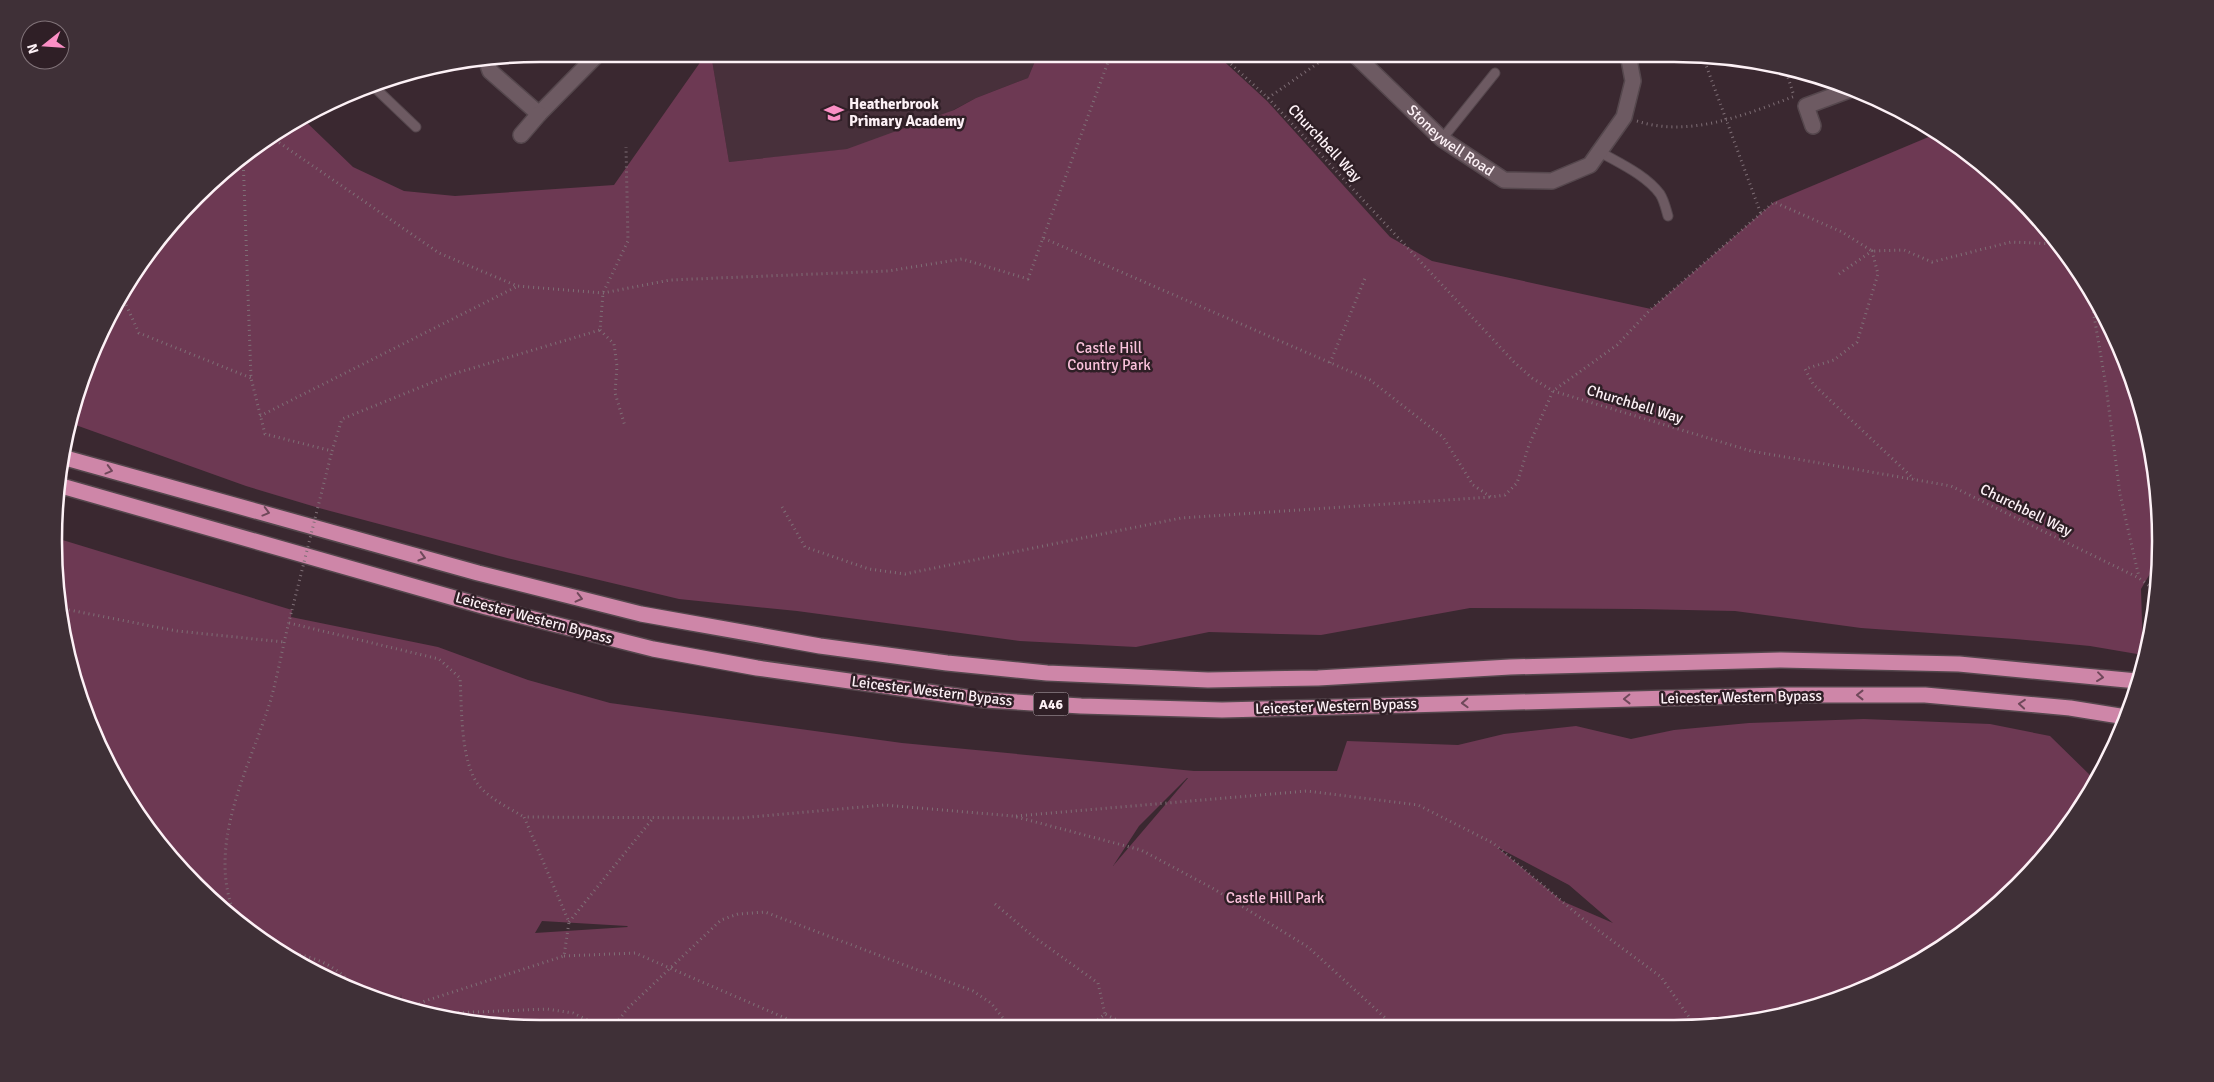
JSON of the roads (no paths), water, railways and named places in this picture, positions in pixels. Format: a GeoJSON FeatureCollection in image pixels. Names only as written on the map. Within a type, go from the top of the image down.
{"type":"FeatureCollection","features":[{"type":"Feature","properties":{"kind":"highway","name":"Leicester Western Bypass"},"geometry":{"type":"LineString","coordinates":[[70,459],[478,573],[641,614],[820,646],[947,663],[1056,674],[1208,680],[1318,678],[1510,667],[1781,660],[1959,664],[2064,672],[2130,680]]}},
{"type":"Feature","properties":{"kind":"highway","name":"Leicester Western Bypass"},"geometry":{"type":"LineString","coordinates":[[66,487],[448,596],[653,649],[758,668],[984,700],[1081,706],[1222,710],[1773,696],[1925,695],[2070,708],[2118,716]]}},
{"type":"Feature","properties":{"kind":"street"},"geometry":{"type":"LineString","coordinates":[[521,135],[590,62]]}},
{"type":"Feature","properties":{"kind":"street","name":"Stoneywell Road"},"geometry":{"type":"LineString","coordinates":[[1362,62],[1442,139],[1504,180],[1552,181],[1590,165],[1624,117],[1633,81],[1629,62]]}},
{"type":"Feature","properties":{"kind":"street"},"geometry":{"type":"LineString","coordinates":[[488,66],[490,71],[540,114]]}},
{"type":"Feature","properties":{"kind":"street"},"geometry":{"type":"LineString","coordinates":[[1813,126],[1800,101],[1838,92]]}},
{"type":"Feature","properties":{"kind":"lane"},"geometry":{"type":"LineString","coordinates":[[1442,139],[1495,73]]}},
{"type":"Feature","properties":{"kind":"lane"},"geometry":{"type":"LineString","coordinates":[[379,91],[416,127]]}},
{"type":"Feature","properties":{"kind":"lane"},"geometry":{"type":"LineString","coordinates":[[1600,152],[1629,169],[1655,189],[1662,196],[1668,216]]}},
{"type":"Feature","properties":{"kind":"place","name":"Heatherbrook Primary Academy"},"geometry":{"type":"Point","coordinates":[834,113]}},
{"type":"Feature","properties":{"kind":"park label","name":"Castle Hill Country Park"},"geometry":{"type":"Point","coordinates":[1109,356]}},
{"type":"Feature","properties":{"kind":"park label","name":"Castle Hill Park"},"geometry":{"type":"Point","coordinates":[1275,898]}}]}
